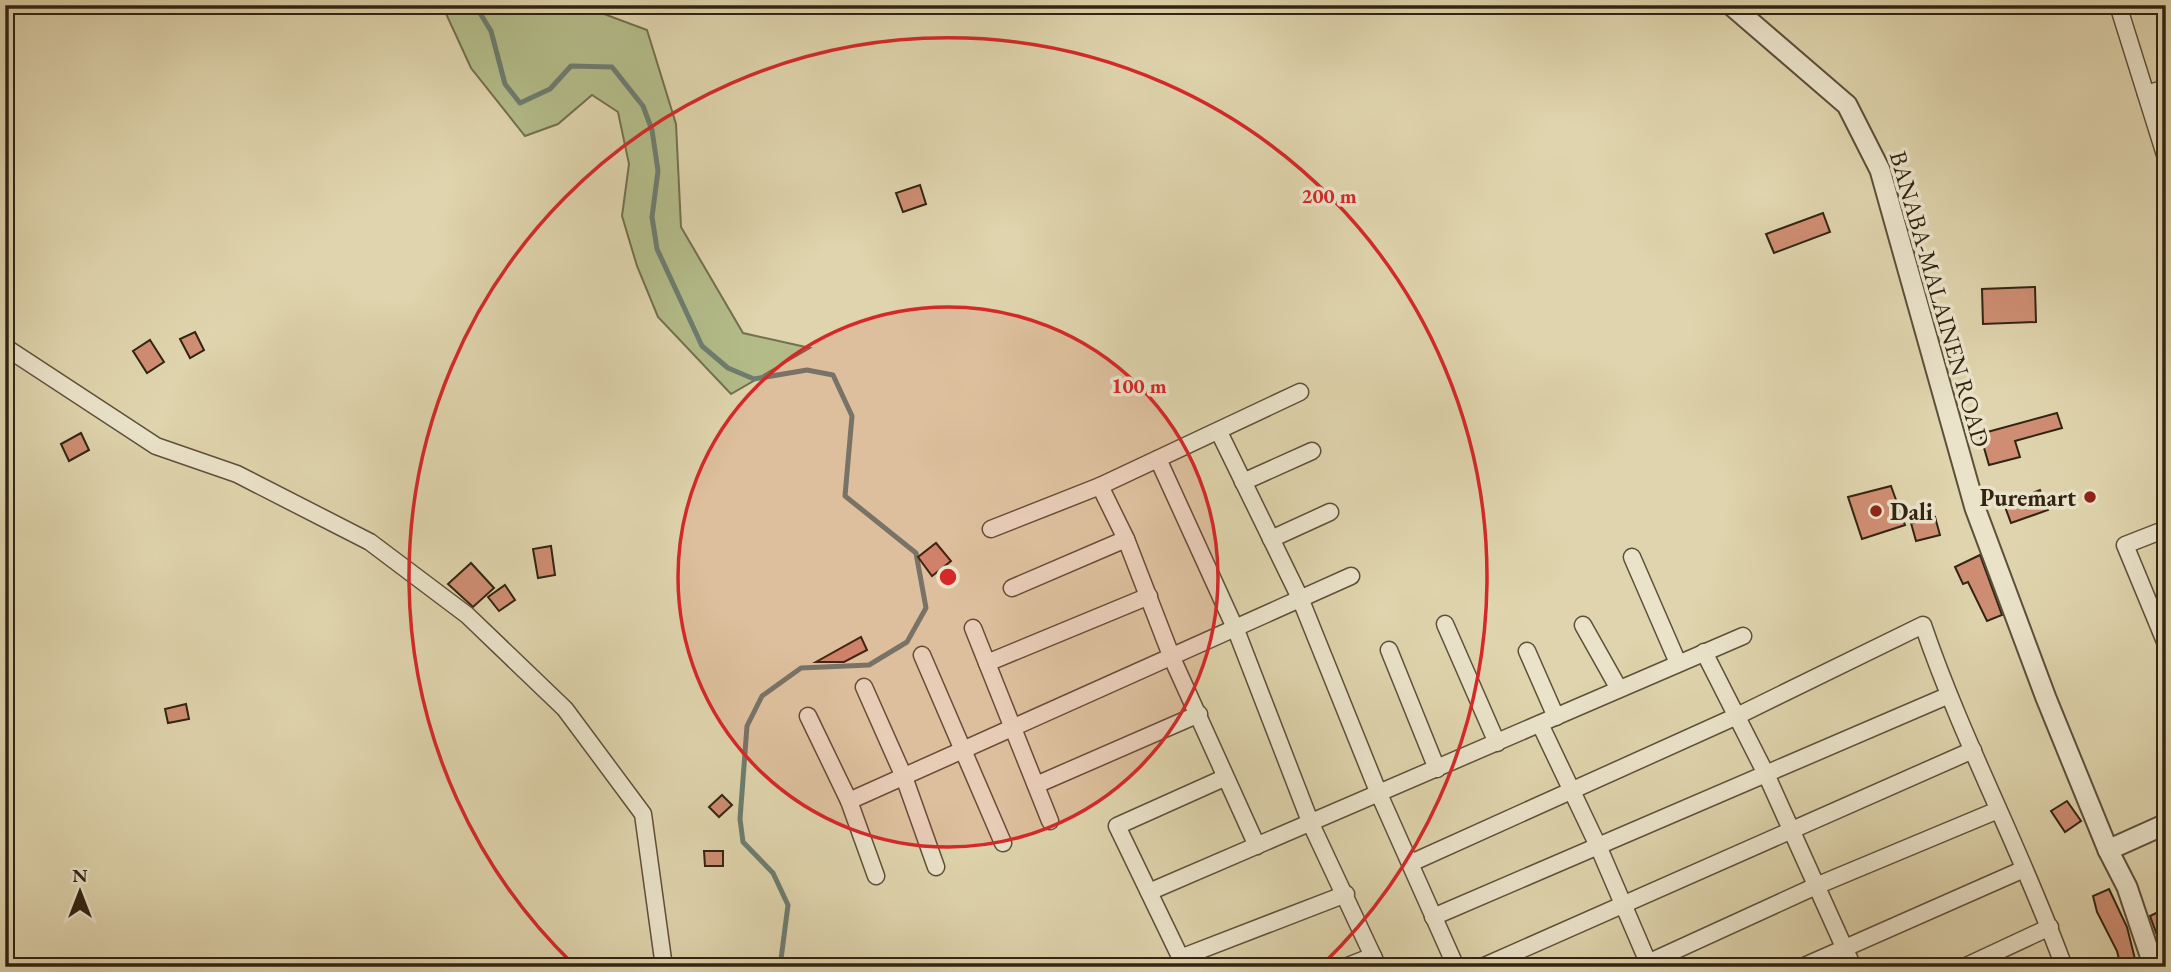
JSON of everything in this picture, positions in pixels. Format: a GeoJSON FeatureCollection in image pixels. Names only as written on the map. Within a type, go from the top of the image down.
{"type":"FeatureCollection","features":[{"type":"Feature","properties":{"kind":"street","name":"BANABA-MALAINEN ROAD"},"geometry":{"type":"LineString","coordinates":[[1731,5],[1847,105],[1868,141],[1880,170],[1976,508],[2046,698],[2108,850],[2127,887],[2154,967]]}},
{"type":"Feature","properties":{"kind":"street"},"geometry":{"type":"LineString","coordinates":[[2118,5],[2166,158]]}},
{"type":"Feature","properties":{"kind":"street"},"geometry":{"type":"LineString","coordinates":[[2146,94],[2166,88]]}},
{"type":"Feature","properties":{"kind":"street"},"geometry":{"type":"LineString","coordinates":[[5,347],[156,446],[237,474],[370,542],[467,615],[565,709],[643,814],[664,967]]}},
{"type":"Feature","properties":{"kind":"street"},"geometry":{"type":"LineString","coordinates":[[991,529],[1100,486],[1300,392]]}},
{"type":"Feature","properties":{"kind":"street"},"geometry":{"type":"LineString","coordinates":[[1219,432],[1300,598],[1379,794],[1455,967]]}},
{"type":"Feature","properties":{"kind":"street"},"geometry":{"type":"LineString","coordinates":[[1243,482],[1312,451]]}},
{"type":"Feature","properties":{"kind":"street"},"geometry":{"type":"LineString","coordinates":[[1158,459],[1236,630],[1311,824],[1375,961],[1345,967]]}},
{"type":"Feature","properties":{"kind":"street"},"geometry":{"type":"LineString","coordinates":[[1100,486],[1126,539],[1172,658],[1199,714],[1224,778],[1257,846]]}},
{"type":"Feature","properties":{"kind":"street"},"geometry":{"type":"LineString","coordinates":[[1271,539],[1330,512]]}},
{"type":"Feature","properties":{"kind":"street"},"geometry":{"type":"LineString","coordinates":[[2166,529],[2125,545],[2166,644]]}},
{"type":"Feature","properties":{"kind":"street"},"geometry":{"type":"LineString","coordinates":[[1012,588],[1126,539]]}},
{"type":"Feature","properties":{"kind":"street"},"geometry":{"type":"LineString","coordinates":[[1632,557],[1678,663]]}},
{"type":"Feature","properties":{"kind":"street"},"geometry":{"type":"LineString","coordinates":[[849,801],[1236,630],[1351,576]]}},
{"type":"Feature","properties":{"kind":"street"},"geometry":{"type":"LineString","coordinates":[[987,663],[1149,596]]}},
{"type":"Feature","properties":{"kind":"street"},"geometry":{"type":"LineString","coordinates":[[1445,624],[1497,743]]}},
{"type":"Feature","properties":{"kind":"street"},"geometry":{"type":"LineString","coordinates":[[1583,625],[1619,689]]}},
{"type":"Feature","properties":{"kind":"street"},"geometry":{"type":"LineString","coordinates":[[1411,863],[1737,716],[1923,625],[1947,696],[2050,927],[2064,967]]}},
{"type":"Feature","properties":{"kind":"street"},"geometry":{"type":"LineString","coordinates":[[973,628],[1050,821]]}},
{"type":"Feature","properties":{"kind":"street"},"geometry":{"type":"LineString","coordinates":[[1149,892],[1743,636]]}},
{"type":"Feature","properties":{"kind":"street"},"geometry":{"type":"LineString","coordinates":[[1390,649],[1437,769]]}},
{"type":"Feature","properties":{"kind":"street"},"geometry":{"type":"LineString","coordinates":[[1527,651],[1556,717]]}},
{"type":"Feature","properties":{"kind":"street"},"geometry":{"type":"LineString","coordinates":[[1704,652],[1766,774],[1853,967]]}},
{"type":"Feature","properties":{"kind":"street"},"geometry":{"type":"LineString","coordinates":[[922,656],[1003,844]]}},
{"type":"Feature","properties":{"kind":"street"},"geometry":{"type":"LineString","coordinates":[[864,687],[904,777],[936,867]]}},
{"type":"Feature","properties":{"kind":"street"},"geometry":{"type":"LineString","coordinates":[[1433,917],[1599,848],[1947,696]]}},
{"type":"Feature","properties":{"kind":"street"},"geometry":{"type":"LineString","coordinates":[[1036,785],[1199,714]]}},
{"type":"Feature","properties":{"kind":"street"},"geometry":{"type":"LineString","coordinates":[[808,716],[849,801],[876,876]]}},
{"type":"Feature","properties":{"kind":"street"},"geometry":{"type":"LineString","coordinates":[[1540,724],[1570,792],[1599,848],[1646,965],[1816,886],[1998,810]]}},
{"type":"Feature","properties":{"kind":"street"},"geometry":{"type":"LineString","coordinates":[[1482,967],[1973,750]]}},
{"type":"Feature","properties":{"kind":"street"},"geometry":{"type":"LineString","coordinates":[[1224,778],[1117,826],[1182,962],[1346,894]]}},
{"type":"Feature","properties":{"kind":"street"},"geometry":{"type":"LineString","coordinates":[[2108,850],[2166,824]]}},
{"type":"Feature","properties":{"kind":"street"},"geometry":{"type":"LineString","coordinates":[[1802,967],[2024,869]]}},
{"type":"Feature","properties":{"kind":"street"},"geometry":{"type":"LineString","coordinates":[[1964,967],[2050,927]]}},
{"type":"Feature","properties":{"kind":"green space"},"geometry":{"type":"Polygon","coordinates":[[[442,5],[580,5],[647,30],[676,124],[681,227],[743,333],[810,348],[731,394],[658,317],[637,266],[622,216],[629,164],[618,112],[592,95],[558,124],[525,136],[471,68],[442,5]]]}},
{"type":"Feature","properties":{"kind":"building"},"geometry":{"type":"Polygon","coordinates":[[[920,185],[926,204],[903,212],[896,193],[920,185]]]}},
{"type":"Feature","properties":{"kind":"building"},"geometry":{"type":"Polygon","coordinates":[[[1823,213],[1830,232],[1774,253],[1766,234],[1823,213]]]}},
{"type":"Feature","properties":{"kind":"building"},"geometry":{"type":"Polygon","coordinates":[[[2035,287],[2036,322],[1983,324],[1982,289],[2035,287]]]}},
{"type":"Feature","properties":{"kind":"building"},"geometry":{"type":"Polygon","coordinates":[[[195,332],[204,350],[190,358],[180,339],[195,332]]]}},
{"type":"Feature","properties":{"kind":"building"},"geometry":{"type":"Polygon","coordinates":[[[150,340],[164,362],[147,373],[133,351],[150,340]]]}},
{"type":"Feature","properties":{"kind":"building"},"geometry":{"type":"Polygon","coordinates":[[[2057,413],[2062,428],[2015,441],[2020,457],[1989,465],[1980,434],[2057,413]]]}},
{"type":"Feature","properties":{"kind":"building"},"geometry":{"type":"Polygon","coordinates":[[[81,433],[89,450],[69,461],[61,444],[81,433]]]}},
{"type":"Feature","properties":{"kind":"building","name":"Dali"},"geometry":{"type":"Polygon","coordinates":[[[1891,486],[1905,525],[1862,539],[1848,497],[1891,486]]]}},
{"type":"Feature","properties":{"kind":"building"},"geometry":{"type":"Polygon","coordinates":[[[2040,490],[2048,510],[2011,523],[2004,504],[2040,490]]]}},
{"type":"Feature","properties":{"kind":"building"},"geometry":{"type":"Polygon","coordinates":[[[1935,517],[1940,535],[1916,541],[1911,523],[1935,517]]]}},
{"type":"Feature","properties":{"kind":"building"},"geometry":{"type":"Polygon","coordinates":[[[936,543],[951,561],[932,576],[918,557],[936,543]]]}},
{"type":"Feature","properties":{"kind":"building"},"geometry":{"type":"Polygon","coordinates":[[[551,546],[555,575],[538,578],[533,549],[551,546]]]}},
{"type":"Feature","properties":{"kind":"building"},"geometry":{"type":"Polygon","coordinates":[[[1980,555],[2002,615],[1987,621],[1968,582],[1963,584],[1955,567],[1980,555]]]}},
{"type":"Feature","properties":{"kind":"building"},"geometry":{"type":"Polygon","coordinates":[[[471,563],[494,588],[473,607],[448,584],[471,563]]]}},
{"type":"Feature","properties":{"kind":"building"},"geometry":{"type":"Polygon","coordinates":[[[505,585],[515,600],[499,611],[488,597],[505,585]]]}},
{"type":"Feature","properties":{"kind":"building"},"geometry":{"type":"Polygon","coordinates":[[[861,637],[867,650],[844,662],[816,662],[861,637]]]}},
{"type":"Feature","properties":{"kind":"building"},"geometry":{"type":"Polygon","coordinates":[[[186,704],[189,719],[168,723],[165,709],[186,704]]]}},
{"type":"Feature","properties":{"kind":"building"},"geometry":{"type":"Polygon","coordinates":[[[722,795],[732,805],[719,817],[709,807],[722,795]]]}},
{"type":"Feature","properties":{"kind":"building"},"geometry":{"type":"Polygon","coordinates":[[[2067,801],[2081,821],[2065,832],[2051,811],[2067,801]]]}},
{"type":"Feature","properties":{"kind":"building"},"geometry":{"type":"Polygon","coordinates":[[[704,851],[723,851],[723,866],[705,866],[704,851]]]}},
{"type":"Feature","properties":{"kind":"building"},"geometry":{"type":"Polygon","coordinates":[[[2109,889],[2127,927],[2137,967],[2121,967],[2117,951],[2097,912],[2093,896],[2109,889]]]}},
{"type":"Feature","properties":{"kind":"building"},"geometry":{"type":"Polygon","coordinates":[[[2166,908],[2166,960],[2150,916],[2166,908]]]}},
{"type":"Feature","properties":{"kind":"waterway"},"geometry":{"type":"LineString","coordinates":[[475,5],[491,31],[505,84],[520,103],[550,89],[571,66],[612,67],[643,106],[652,130],[658,171],[652,217],[657,249],[702,346],[728,368],[754,379],[807,370],[833,375],[852,416],[845,496],[916,553],[926,608],[907,642],[869,665],[801,668],[762,696],[747,726],[740,819],[743,842],[773,873],[788,905],[780,967]]}},
{"type":"Feature","properties":{"kind":"place","name":"Puremart"},"geometry":{"type":"Point","coordinates":[2090,497]}},
{"type":"Feature","properties":{"kind":"place","name":"Dali"},"geometry":{"type":"Point","coordinates":[1876,511]}}]}
